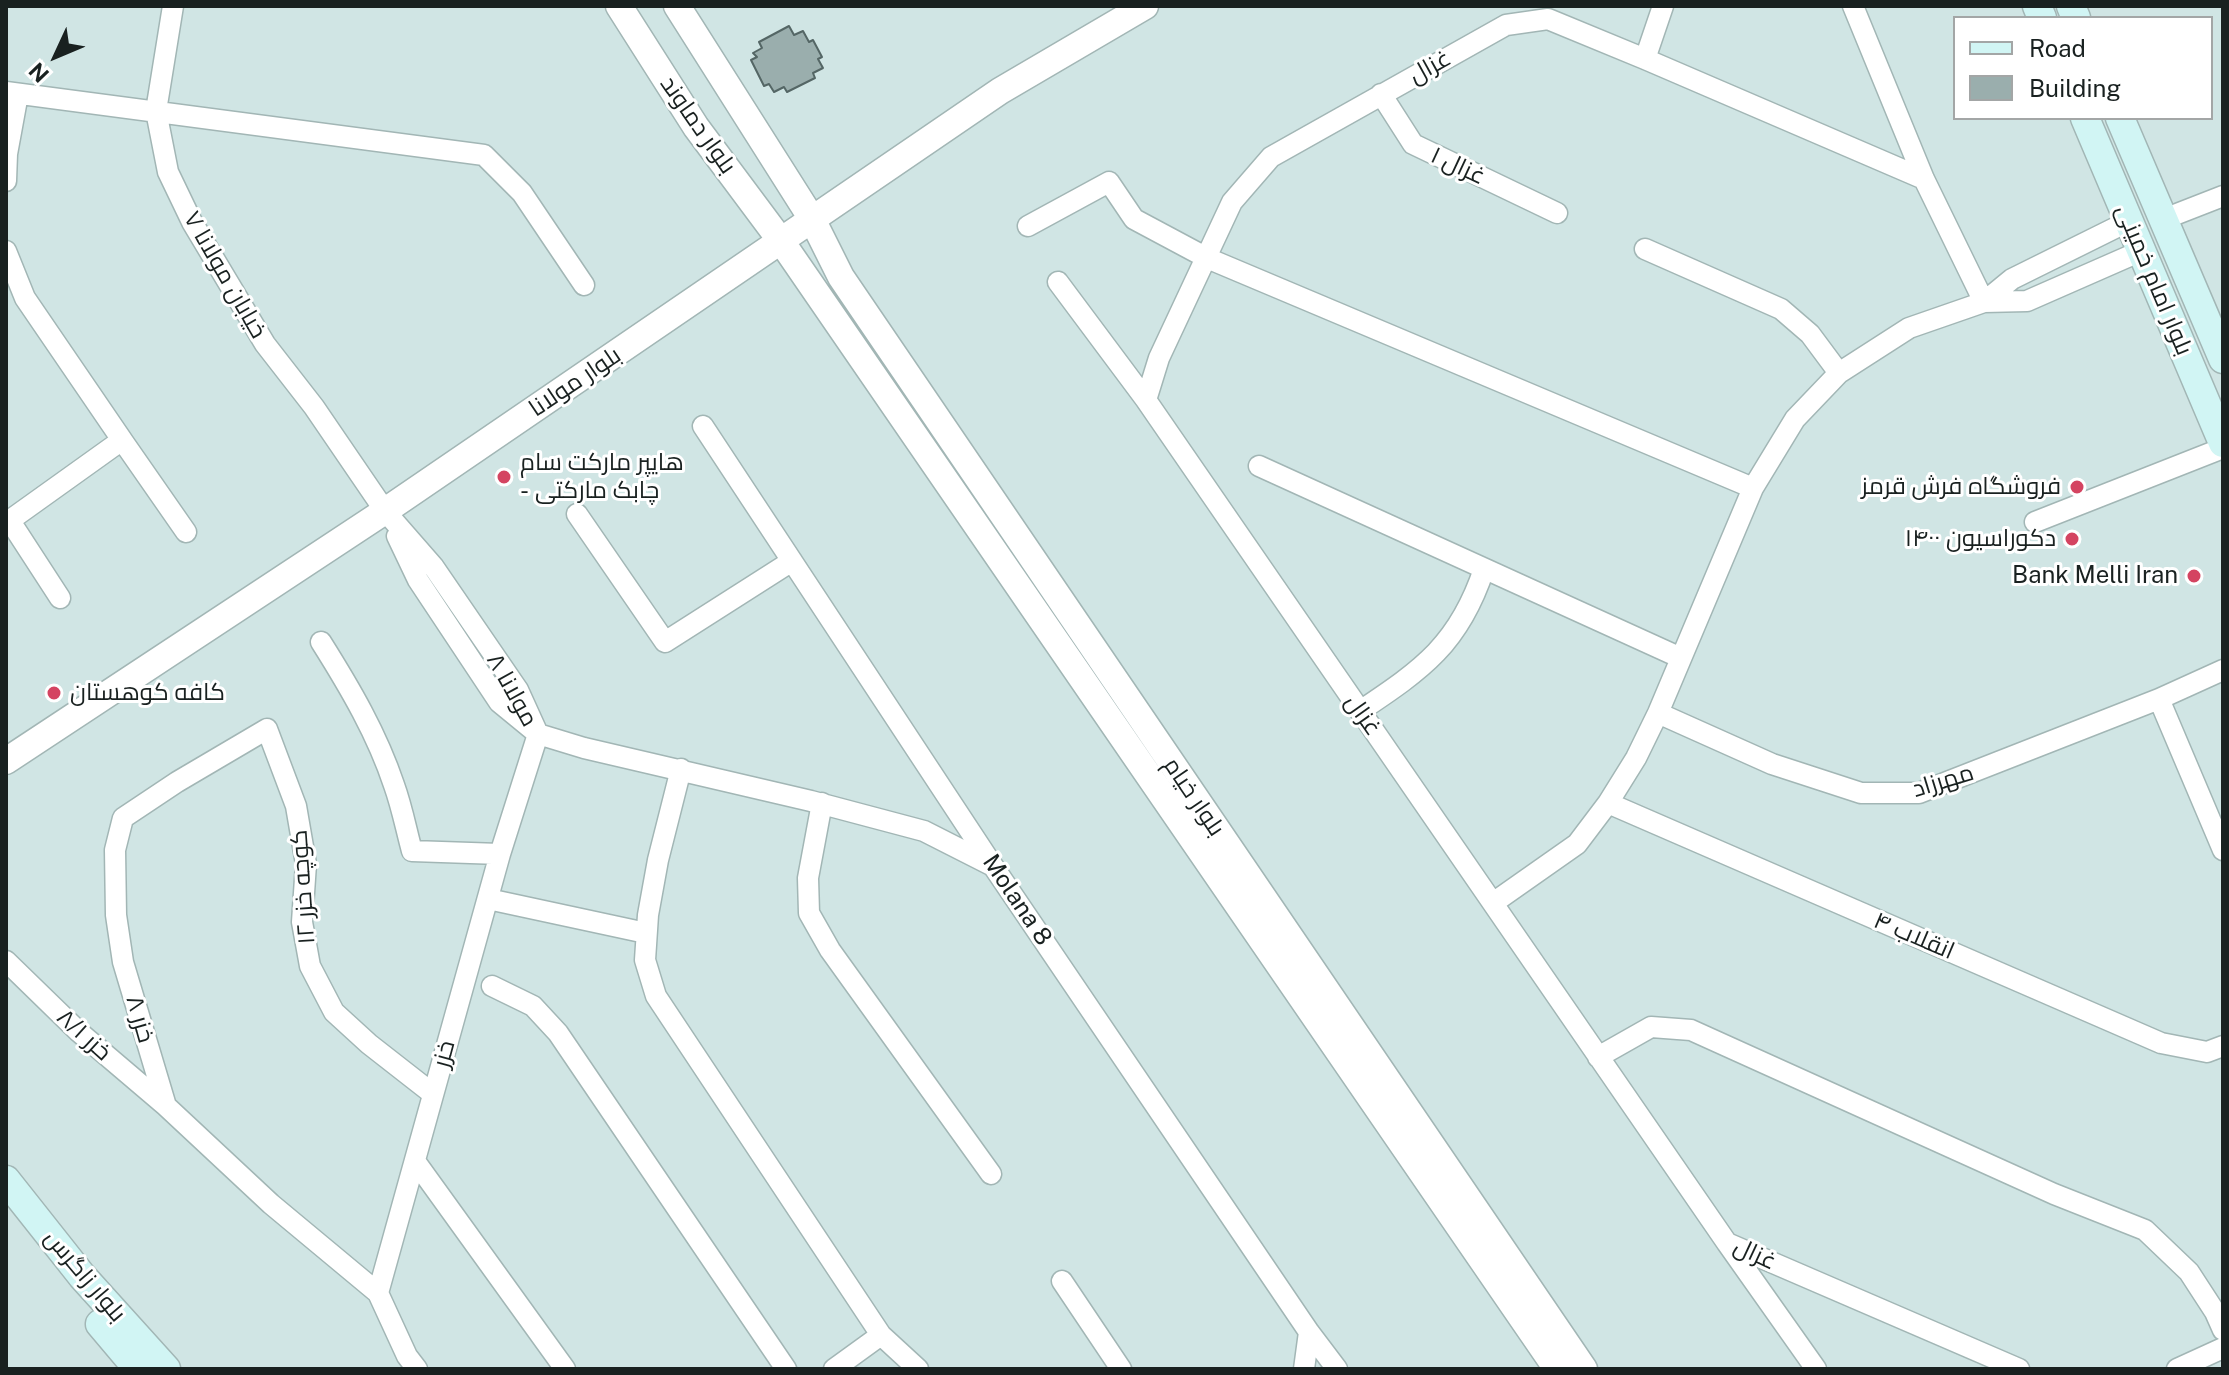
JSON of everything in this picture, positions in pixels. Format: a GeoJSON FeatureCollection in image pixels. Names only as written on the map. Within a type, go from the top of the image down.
{"type":"FeatureCollection","features":[{"type":"Feature","properties":{"kind":"main road","name":"بلوار امام خمینی"},"geometry":{"type":"LineString","coordinates":[[2086,120],[2223,446]]}},
{"type":"Feature","properties":{"kind":"main road","name":"بلوار امام خمینی"},"geometry":{"type":"LineString","coordinates":[[2121,120],[2223,359]]}},
{"type":"Feature","properties":{"kind":"main road","name":"بلوار زاگرس"},"geometry":{"type":"LineString","coordinates":[[6,1180],[82,1276],[166,1369]]}},
{"type":"Feature","properties":{"kind":"main road","name":"بلوار زاگرس"},"geometry":{"type":"LineString","coordinates":[[6,1208],[138,1369]]}},
{"type":"Feature","properties":{"kind":"street","name":"خیابان مولانا ۷"},"geometry":{"type":"LineString","coordinates":[[173,6],[156,111],[168,172],[192,222],[265,344],[314,407],[385,511]]}},
{"type":"Feature","properties":{"kind":"street","name":"بلوار دماوند"},"geometry":{"type":"LineString","coordinates":[[619,6],[696,127],[781,241]]}},
{"type":"Feature","properties":{"kind":"street","name":"بلوار دماوند"},"geometry":{"type":"LineString","coordinates":[[677,6],[812,219]]}},
{"type":"Feature","properties":{"kind":"street","name":"بلوار مولانا"},"geometry":{"type":"LineString","coordinates":[[6,761],[385,511],[1000,91],[1145,6]]}},
{"type":"Feature","properties":{"kind":"street"},"geometry":{"type":"LineString","coordinates":[[1645,59],[1663,6]]}},
{"type":"Feature","properties":{"kind":"street"},"geometry":{"type":"LineString","coordinates":[[1853,6],[1924,179],[1984,302]]}},
{"type":"Feature","properties":{"kind":"street"},"geometry":{"type":"LineString","coordinates":[[1535,13],[1924,179]]}},
{"type":"Feature","properties":{"kind":"street","name":"غزال"},"geometry":{"type":"LineString","coordinates":[[1535,13],[1506,25],[1271,157],[1232,202],[1159,358],[1146,400],[1727,1243],[2019,1369]]}},
{"type":"Feature","properties":{"kind":"street"},"geometry":{"type":"LineString","coordinates":[[6,181],[12,93],[484,155],[522,193],[584,285]]}},
{"type":"Feature","properties":{"kind":"street","name":"غزال ۱"},"geometry":{"type":"LineString","coordinates":[[1381,94],[1413,144],[1557,213]]}},
{"type":"Feature","properties":{"kind":"street"},"geometry":{"type":"LineString","coordinates":[[1028,226],[1109,182],[1134,219],[1207,258],[1753,488]]}},
{"type":"Feature","properties":{"kind":"street"},"geometry":{"type":"LineString","coordinates":[[2164,219],[2223,196]]}},
{"type":"Feature","properties":{"kind":"street","name":"بلوار خیام"},"geometry":{"type":"LineString","coordinates":[[812,219],[850,290],[1584,1369]]}},
{"type":"Feature","properties":{"kind":"street"},"geometry":{"type":"LineString","coordinates":[[1984,302],[2012,279],[2129,221]]}},
{"type":"Feature","properties":{"kind":"street","name":"بلوار خیام"},"geometry":{"type":"LineString","coordinates":[[781,241],[1557,1369]]}},
{"type":"Feature","properties":{"kind":"street"},"geometry":{"type":"LineString","coordinates":[[1645,249],[1781,309],[1810,334],[1839,373]]}},
{"type":"Feature","properties":{"kind":"street"},"geometry":{"type":"LineString","coordinates":[[6,251],[25,298],[186,532]]}},
{"type":"Feature","properties":{"kind":"street"},"geometry":{"type":"LineString","coordinates":[[1493,903],[1577,844],[1608,803],[1636,758],[1658,713],[1753,488],[1795,419],[1839,373],[1909,328],[1984,302],[2027,301],[2141,251]]}},
{"type":"Feature","properties":{"kind":"street"},"geometry":{"type":"LineString","coordinates":[[1058,282],[1146,400]]}},
{"type":"Feature","properties":{"kind":"street","name":"Molana 8"},"geometry":{"type":"LineString","coordinates":[[703,426],[993,866],[1337,1369]]}},
{"type":"Feature","properties":{"kind":"street"},"geometry":{"type":"LineString","coordinates":[[60,598],[8,522],[122,440]]}},
{"type":"Feature","properties":{"kind":"street"},"geometry":{"type":"LineString","coordinates":[[2035,522],[2223,446]]}},
{"type":"Feature","properties":{"kind":"street"},"geometry":{"type":"LineString","coordinates":[[1259,466],[1681,658]]}},
{"type":"Feature","properties":{"kind":"street","name":"مولانا ۸"},"geometry":{"type":"LineString","coordinates":[[385,511],[433,566],[518,690],[538,734]]}},
{"type":"Feature","properties":{"kind":"street"},"geometry":{"type":"LineString","coordinates":[[577,514],[665,642],[792,561]]}},
{"type":"Feature","properties":{"kind":"street"},"geometry":{"type":"LineString","coordinates":[[1360,711],[1408,679],[1446,644],[1473,603],[1484,569]]}},
{"type":"Feature","properties":{"kind":"street"},"geometry":{"type":"LineString","coordinates":[[321,642],[354,695],[378,744],[395,786],[412,851],[500,854]]}},
{"type":"Feature","properties":{"kind":"street","name":"مهرزاد"},"geometry":{"type":"LineString","coordinates":[[1658,713],[1772,764],[1861,793],[1919,793],[2159,699],[2223,670]]}},
{"type":"Feature","properties":{"kind":"street"},"geometry":{"type":"LineString","coordinates":[[2159,699],[2223,850]]}},
{"type":"Feature","properties":{"kind":"street","name":"کوچه خزر ۱۲"},"geometry":{"type":"LineString","coordinates":[[267,729],[296,806],[306,864],[302,922],[310,966],[334,1012],[433,1094]]}},
{"type":"Feature","properties":{"kind":"street","name":"خزر ۸"},"geometry":{"type":"LineString","coordinates":[[166,1106],[123,962],[116,915],[115,850],[123,818],[267,729]]}},
{"type":"Feature","properties":{"kind":"street"},"geometry":{"type":"LineString","coordinates":[[538,734],[924,831],[993,866]]}},
{"type":"Feature","properties":{"kind":"street","name":"خزر"},"geometry":{"type":"LineString","coordinates":[[378,1293],[500,854],[538,734]]}},
{"type":"Feature","properties":{"kind":"street"},"geometry":{"type":"LineString","coordinates":[[681,769],[658,860],[646,933],[645,960],[656,996],[881,1335],[918,1369]]}},
{"type":"Feature","properties":{"kind":"street"},"geometry":{"type":"LineString","coordinates":[[822,803],[808,878],[809,913],[839,962],[991,1174]]}},
{"type":"Feature","properties":{"kind":"street","name":"انقلاب ۴"},"geometry":{"type":"LineString","coordinates":[[1608,803],[2161,1043],[2207,1052],[2223,1046]]}},
{"type":"Feature","properties":{"kind":"street"},"geometry":{"type":"LineString","coordinates":[[488,899],[646,933]]}},
{"type":"Feature","properties":{"kind":"street","name":"خزر ۸/۱"},"geometry":{"type":"LineString","coordinates":[[6,961],[79,1032],[166,1106]]}},
{"type":"Feature","properties":{"kind":"street"},"geometry":{"type":"LineString","coordinates":[[492,986],[533,1006],[558,1033],[786,1369]]}},
{"type":"Feature","properties":{"kind":"street"},"geometry":{"type":"LineString","coordinates":[[1598,1057],[1651,1027],[1691,1030],[2054,1194],[2145,1230],[2189,1272],[2223,1330]]}},
{"type":"Feature","properties":{"kind":"street"},"geometry":{"type":"LineString","coordinates":[[166,1106],[271,1204],[378,1293],[407,1356],[417,1369]]}},
{"type":"Feature","properties":{"kind":"street"},"geometry":{"type":"LineString","coordinates":[[415,1161],[565,1369]]}},
{"type":"Feature","properties":{"kind":"street"},"geometry":{"type":"LineString","coordinates":[[1727,1243],[1816,1369]]}},
{"type":"Feature","properties":{"kind":"street"},"geometry":{"type":"LineString","coordinates":[[1062,1281],[1121,1369]]}},
{"type":"Feature","properties":{"kind":"street"},"geometry":{"type":"LineString","coordinates":[[1304,1369],[1309,1332]]}},
{"type":"Feature","properties":{"kind":"street"},"geometry":{"type":"LineString","coordinates":[[834,1369],[881,1335]]}},
{"type":"Feature","properties":{"kind":"street"},"geometry":{"type":"LineString","coordinates":[[2177,1369],[2223,1348]]}},
{"type":"Feature","properties":{"kind":"building"},"geometry":{"type":"Polygon","coordinates":[[[789,26],[794,35],[803,31],[809,42],[813,40],[822,57],[818,59],[823,68],[813,73],[815,78],[787,92],[784,87],[774,92],[769,84],[764,86],[751,60],[757,57],[753,53],[762,48],[759,42],[789,26]]]}},
{"type":"Feature","properties":{"kind":"place","name":"هایپر مارکت سام - چابک مارکتی"},"geometry":{"type":"Point","coordinates":[504,477]}},
{"type":"Feature","properties":{"kind":"place","name":"فروشگاه فرش قرمز"},"geometry":{"type":"Point","coordinates":[2077,487]}},
{"type":"Feature","properties":{"kind":"place","name":"دکوراسیون ۱۴۰۰"},"geometry":{"type":"Point","coordinates":[2072,539]}},
{"type":"Feature","properties":{"kind":"place","name":"Bank Melli Iran"},"geometry":{"type":"Point","coordinates":[2194,576]}},
{"type":"Feature","properties":{"kind":"place","name":"کافه کوهستان"},"geometry":{"type":"Point","coordinates":[54,693]}}]}
